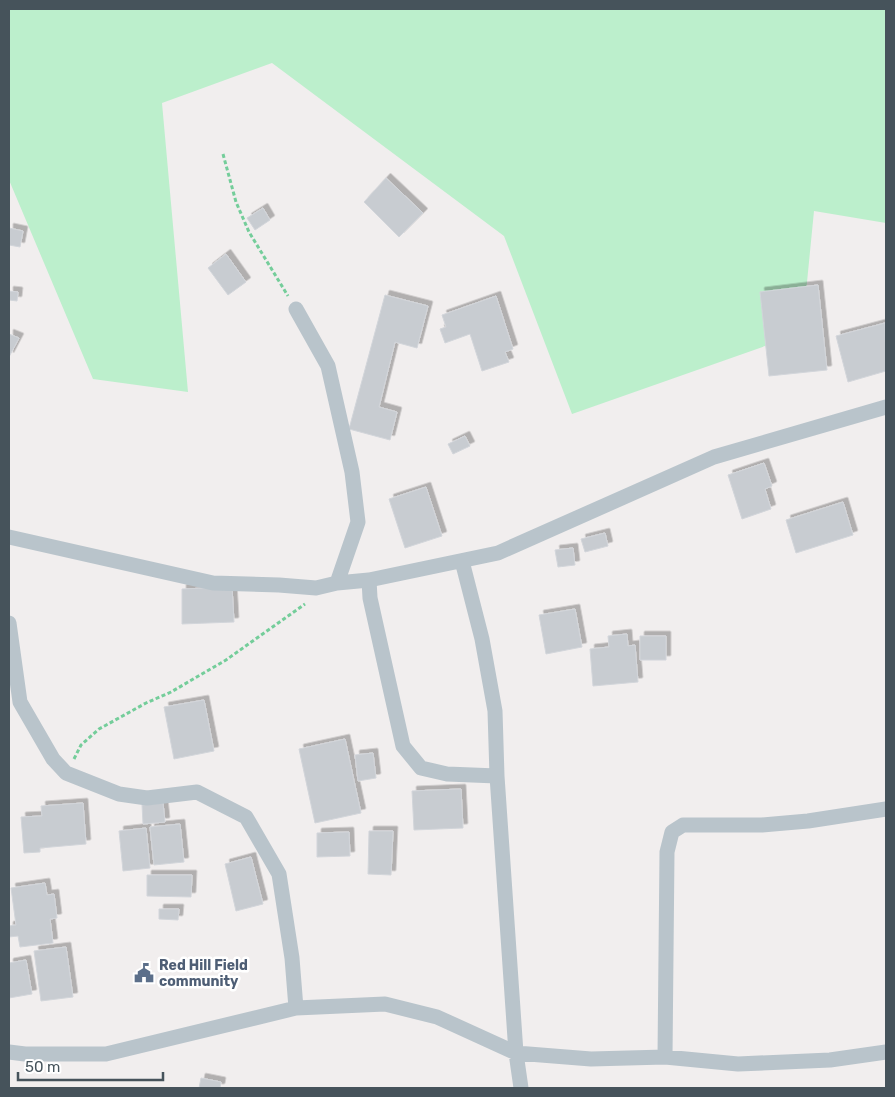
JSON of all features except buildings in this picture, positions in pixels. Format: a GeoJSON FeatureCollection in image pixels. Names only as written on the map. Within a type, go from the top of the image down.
{"type":"FeatureCollection","features":[{"type":"Feature","properties":{"kind":"street"},"geometry":{"type":"LineString","coordinates":[[296,309],[328,366],[352,472],[358,522],[337,583]]}},
{"type":"Feature","properties":{"kind":"street"},"geometry":{"type":"LineString","coordinates":[[9,536],[213,583],[316,588],[337,583],[369,580],[498,552],[714,457],[886,407]]}},
{"type":"Feature","properties":{"kind":"street"},"geometry":{"type":"LineString","coordinates":[[462,561],[482,639],[495,711],[497,776],[516,1052],[521,1088]]}},
{"type":"Feature","properties":{"kind":"street"},"geometry":{"type":"LineString","coordinates":[[369,580],[370,598],[403,746],[421,768],[446,774],[497,776]]}},
{"type":"Feature","properties":{"kind":"street"},"geometry":{"type":"LineString","coordinates":[[9,623],[20,702],[53,759],[66,773],[119,794],[147,798],[197,792],[246,817],[279,874],[292,958],[296,1008]]}},
{"type":"Feature","properties":{"kind":"street"},"geometry":{"type":"LineString","coordinates":[[665,1057],[667,852],[672,832],[682,825],[762,824],[808,821],[886,809]]}},
{"type":"Feature","properties":{"kind":"street"},"geometry":{"type":"LineString","coordinates":[[9,1052],[25,1054],[106,1054],[296,1008],[385,1004],[437,1017],[516,1052],[591,1059],[665,1057],[738,1064],[830,1060],[886,1052]]}},
{"type":"Feature","properties":{"kind":"path"},"geometry":{"type":"LineString","coordinates":[[223,154],[236,202],[249,232],[296,309]]}},
{"type":"Feature","properties":{"kind":"path"},"geometry":{"type":"LineString","coordinates":[[66,773],[81,746],[99,729],[146,703],[171,692],[226,660],[306,603]]}},
{"type":"Feature","properties":{"kind":"green space"},"geometry":{"type":"Polygon","coordinates":[[[9,9],[886,9],[886,223],[814,211],[802,333],[572,414],[504,236],[272,63],[162,103],[188,392],[93,379],[9,180],[9,9]]]}},
{"type":"Feature","properties":{"kind":"place","name":"Red Hill Field community"},"geometry":{"type":"Point","coordinates":[144,973]}}]}
